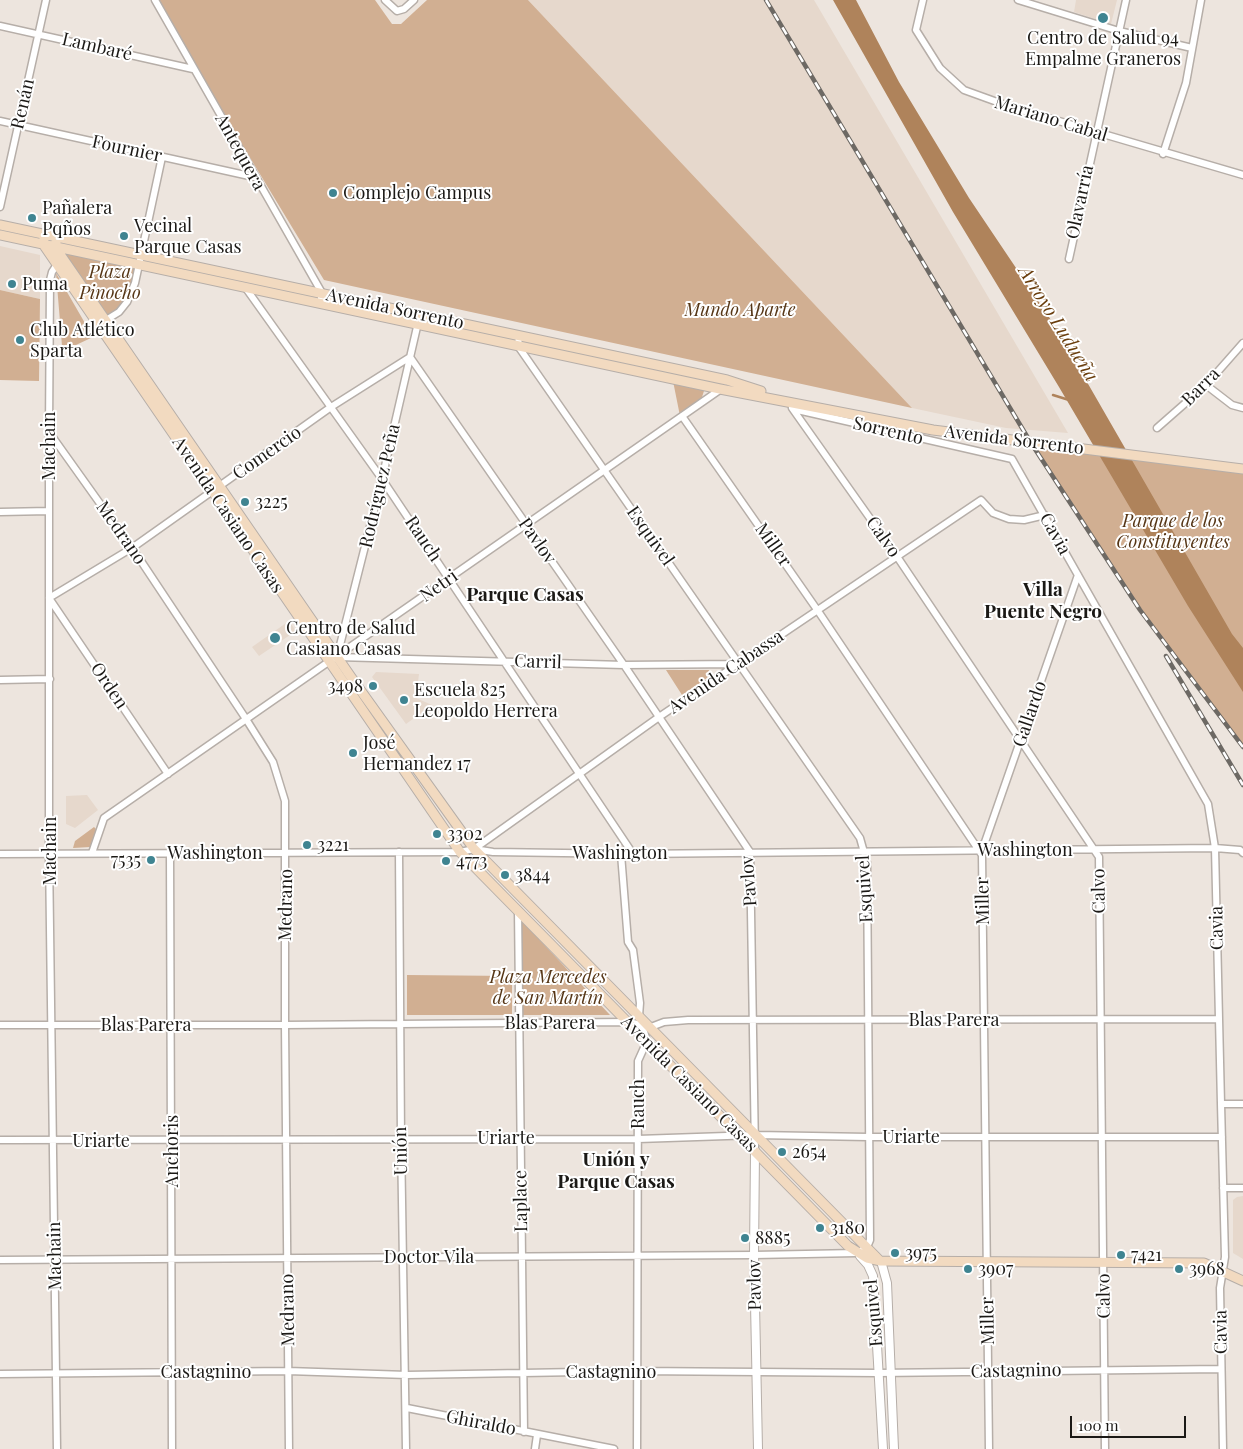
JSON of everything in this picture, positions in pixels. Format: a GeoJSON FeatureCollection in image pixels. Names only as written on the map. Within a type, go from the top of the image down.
{"type":"FeatureCollection","features":[{"type":"Feature","properties":{"kind":"main road","name":"Avenida Sorrento"},"geometry":{"type":"LineString","coordinates":[[0,225],[45,234],[56,242],[139,264],[720,389],[787,400],[933,430],[1243,470]]}},
{"type":"Feature","properties":{"kind":"main road"},"geometry":{"type":"LineString","coordinates":[[43,244],[45,234]]}},
{"type":"Feature","properties":{"kind":"main road","name":"Avenida Sorrento"},"geometry":{"type":"LineString","coordinates":[[0,235],[43,244],[56,242],[141,255],[247,277],[727,380],[787,400]]}},
{"type":"Feature","properties":{"kind":"main road","name":"Avenida Casiano Casas"},"geometry":{"type":"LineString","coordinates":[[56,242],[60,261],[333,659],[460,852],[857,1254],[881,1261],[1204,1263],[1224,1270],[1243,1281]]}},
{"type":"Feature","properties":{"kind":"main road","name":"Avenida Casiano Casas"},"geometry":{"type":"LineString","coordinates":[[43,244],[60,261],[106,320],[216,489]]}},
{"type":"Feature","properties":{"kind":"main road","name":"Avenida Casiano Casas"},"geometry":{"type":"LineString","coordinates":[[333,659],[474,849],[639,1016],[646,1026],[881,1261]]}},
{"type":"Feature","properties":{"kind":"street","name":"Renán"},"geometry":{"type":"LineString","coordinates":[[0,207],[46,0]]}},
{"type":"Feature","properties":{"kind":"street","name":"Antequera"},"geometry":{"type":"LineString","coordinates":[[155,0],[254,177],[322,293]]}},
{"type":"Feature","properties":{"kind":"street"},"geometry":{"type":"LineString","coordinates":[[385,0],[397,11],[404,9],[414,0]]}},
{"type":"Feature","properties":{"kind":"street","name":"Mariano Cabal"},"geometry":{"type":"LineString","coordinates":[[923,0],[916,30],[940,68],[964,90],[1011,108],[1243,176]]}},
{"type":"Feature","properties":{"kind":"street"},"geometry":{"type":"LineString","coordinates":[[1018,0],[1119,31],[1192,48]]}},
{"type":"Feature","properties":{"kind":"street","name":"Olavarría"},"geometry":{"type":"LineString","coordinates":[[1069,259],[1095,132],[1126,0]]}},
{"type":"Feature","properties":{"kind":"street"},"geometry":{"type":"LineString","coordinates":[[1164,154],[1186,83],[1201,0]]}},
{"type":"Feature","properties":{"kind":"street","name":"Lambaré"},"geometry":{"type":"LineString","coordinates":[[0,26],[193,69]]}},
{"type":"Feature","properties":{"kind":"street","name":"Fournier"},"geometry":{"type":"LineString","coordinates":[[0,121],[254,177]]}},
{"type":"Feature","properties":{"kind":"street"},"geometry":{"type":"LineString","coordinates":[[106,320],[119,312],[127,302],[139,264],[162,157]]}},
{"type":"Feature","properties":{"kind":"street","name":"Machain"},"geometry":{"type":"LineString","coordinates":[[57,1449],[50,854],[49,432],[50,280],[52,272],[60,261]]}},
{"type":"Feature","properties":{"kind":"street"},"geometry":{"type":"LineString","coordinates":[[245,287],[247,277]]}},
{"type":"Feature","properties":{"kind":"street","name":"Rauch"},"geometry":{"type":"LineString","coordinates":[[245,287],[382,479],[633,854]]}},
{"type":"Feature","properties":{"kind":"street"},"geometry":{"type":"LineString","coordinates":[[320,303],[322,293]]}},
{"type":"Feature","properties":{"kind":"street","name":"Rodríguez Peña"},"geometry":{"type":"LineString","coordinates":[[333,659],[382,479],[420,314]]}},
{"type":"Feature","properties":{"kind":"street"},"geometry":{"type":"LineString","coordinates":[[518,346],[519,336]]}},
{"type":"Feature","properties":{"kind":"street","name":"Barra"},"geometry":{"type":"LineString","coordinates":[[1158,428],[1206,384],[1243,343]]}},
{"type":"Feature","properties":{"kind":"street","name":"Esquivel"},"geometry":{"type":"LineString","coordinates":[[518,346],[860,838],[867,863],[870,1240],[867,1247]]}},
{"type":"Feature","properties":{"kind":"street","name":"Comercio"},"geometry":{"type":"LineString","coordinates":[[49,598],[132,548],[331,408],[410,357]]}},
{"type":"Feature","properties":{"kind":"street","name":"Pavlov"},"geometry":{"type":"LineString","coordinates":[[410,357],[524,524],[660,717],[750,852],[756,1135],[754,1256],[758,1449]]}},
{"type":"Feature","properties":{"kind":"street","name":"Netri"},"geometry":{"type":"LineString","coordinates":[[92,853],[104,818],[449,579],[524,524],[605,471],[720,389],[727,380]]}},
{"type":"Feature","properties":{"kind":"street"},"geometry":{"type":"LineString","coordinates":[[1206,384],[1232,405],[1243,408]]}},
{"type":"Feature","properties":{"kind":"street","name":"Calvo"},"geometry":{"type":"LineString","coordinates":[[787,400],[896,555],[1099,857],[1105,1449]]}},
{"type":"Feature","properties":{"kind":"street","name":"Sorrento"},"geometry":{"type":"LineString","coordinates":[[793,409],[1012,459]]}},
{"type":"Feature","properties":{"kind":"street","name":"Miller"},"geometry":{"type":"LineString","coordinates":[[682,416],[818,610],[982,855],[989,1449]]}},
{"type":"Feature","properties":{"kind":"street","name":"Medrano"},"geometry":{"type":"LineString","coordinates":[[49,432],[132,548],[273,762],[285,801],[287,853],[285,1025],[289,1449]]}},
{"type":"Feature","properties":{"kind":"street","name":"Cavia"},"geometry":{"type":"LineString","coordinates":[[1012,459],[1208,804],[1215,848],[1222,1104],[1224,1270],[1220,1288],[1223,1449]]}},
{"type":"Feature","properties":{"kind":"street","name":"Avenida Cabassa"},"geometry":{"type":"LineString","coordinates":[[474,849],[660,717],[896,555],[981,500],[993,513],[1009,519],[1024,520],[1045,515]]}},
{"type":"Feature","properties":{"kind":"street"},"geometry":{"type":"LineString","coordinates":[[0,512],[49,512]]}},
{"type":"Feature","properties":{"kind":"street","name":"Gallardo"},"geometry":{"type":"LineString","coordinates":[[979,850],[985,842],[1022,740],[1078,575]]}},
{"type":"Feature","properties":{"kind":"street","name":"Orden"},"geometry":{"type":"LineString","coordinates":[[49,598],[168,774]]}},
{"type":"Feature","properties":{"kind":"street","name":"Carril"},"geometry":{"type":"LineString","coordinates":[[333,659],[503,660],[624,665],[739,664]]}},
{"type":"Feature","properties":{"kind":"street"},"geometry":{"type":"LineString","coordinates":[[0,680],[50,679]]}},
{"type":"Feature","properties":{"kind":"street","name":"Washington"},"geometry":{"type":"LineString","coordinates":[[0,854],[460,852],[474,849],[493,852],[621,854],[1215,848],[1241,852]]}},
{"type":"Feature","properties":{"kind":"street","name":"Unión"},"geometry":{"type":"LineString","coordinates":[[399,852],[401,1139],[407,1375],[406,1449]]}},
{"type":"Feature","properties":{"kind":"street","name":"Anchoris"},"geometry":{"type":"LineString","coordinates":[[170,853],[172,1449]]}},
{"type":"Feature","properties":{"kind":"street"},"geometry":{"type":"LineString","coordinates":[[621,854],[628,942],[633,950],[640,1003],[639,1016]]}},
{"type":"Feature","properties":{"kind":"street","name":"Laplace"},"geometry":{"type":"LineString","coordinates":[[518,910],[524,1432]]}},
{"type":"Feature","properties":{"kind":"street","name":"Blas Parera"},"geometry":{"type":"LineString","coordinates":[[0,1024],[171,1026],[628,1022],[646,1026],[688,1020],[867,1021],[1219,1018]]}},
{"type":"Feature","properties":{"kind":"street"},"geometry":{"type":"LineString","coordinates":[[646,1026],[647,1041]]}},
{"type":"Feature","properties":{"kind":"street","name":"Rauch"},"geometry":{"type":"LineString","coordinates":[[637,1449],[638,1061],[647,1041]]}},
{"type":"Feature","properties":{"kind":"street"},"geometry":{"type":"LineString","coordinates":[[1222,1104],[1243,1104]]}},
{"type":"Feature","properties":{"kind":"street","name":"Uriarte"},"geometry":{"type":"LineString","coordinates":[[0,1140],[638,1139],[756,1135],[868,1137],[1222,1137]]}},
{"type":"Feature","properties":{"kind":"street"},"geometry":{"type":"LineString","coordinates":[[1223,1188],[1243,1188]]}},
{"type":"Feature","properties":{"kind":"street"},"geometry":{"type":"LineString","coordinates":[[857,1254],[867,1247]]}},
{"type":"Feature","properties":{"kind":"street","name":"Esquivel"},"geometry":{"type":"LineString","coordinates":[[857,1254],[868,1265],[873,1276],[882,1449]]}},
{"type":"Feature","properties":{"kind":"street","name":"Doctor Vila"},"geometry":{"type":"LineString","coordinates":[[0,1260],[55,1258],[857,1254]]}},
{"type":"Feature","properties":{"kind":"street","name":"Esquivel"},"geometry":{"type":"LineString","coordinates":[[881,1261],[887,1283],[894,1449]]}},
{"type":"Feature","properties":{"kind":"street","name":"Castagnino"},"geometry":{"type":"LineString","coordinates":[[0,1374],[288,1371],[407,1375],[638,1371],[878,1373],[1222,1369]]}},
{"type":"Feature","properties":{"kind":"street","name":"Ghiraldo"},"geometry":{"type":"LineString","coordinates":[[407,1408],[614,1449]]}},
{"type":"Feature","properties":{"kind":"street"},"geometry":{"type":"LineString","coordinates":[[535,1449],[537,1435]]}},
{"type":"Feature","properties":{"kind":"shaded area"},"geometry":{"type":"Polygon","coordinates":[[[528,0],[814,0],[1068,433],[1006,428],[912,408],[528,0]]]}},
{"type":"Feature","properties":{"kind":"shaded area","name":"Arroyo Ludueña"},"geometry":{"type":"Polygon","coordinates":[[[833,0],[856,0],[899,82],[969,198],[1053,323],[1232,634],[1243,648],[1243,692],[1188,606],[953,212],[833,0]]]}},
{"type":"Feature","properties":{"kind":"shaded area","name":"Centro de Salud 94 Empalme Graneros"},"geometry":{"type":"Polygon","coordinates":[[[1076,0],[1117,0],[1111,24],[1074,12],[1076,0]]]}},
{"type":"Feature","properties":{"kind":"shaded area","name":"Puma"},"geometry":{"type":"Polygon","coordinates":[[[0,246],[40,255],[40,299],[0,290],[0,246]]]}},
{"type":"Feature","properties":{"kind":"shaded area","name":"Centro de Salud Casiano Casas"},"geometry":{"type":"Polygon","coordinates":[[[289,621],[296,631],[259,656],[252,647],[289,621]]]}},
{"type":"Feature","properties":{"kind":"shaded area","name":"Escuela 825 Leopoldo Herrera"},"geometry":{"type":"Polygon","coordinates":[[[376,672],[419,674],[416,698],[432,705],[406,724],[372,677],[376,672]]]}},
{"type":"Feature","properties":{"kind":"shaded area"},"geometry":{"type":"Polygon","coordinates":[[[87,795],[98,810],[75,828],[66,824],[66,796],[87,795]]]}},
{"type":"Feature","properties":{"kind":"shaded area"},"geometry":{"type":"Polygon","coordinates":[[[1243,1196],[1243,1259],[1233,1253],[1233,1200],[1243,1196]]]}},
{"type":"Feature","properties":{"kind":"green space","name":"Mundo Aparte"},"geometry":{"type":"Polygon","coordinates":[[[158,0],[375,0],[392,24],[401,24],[427,0],[528,0],[912,408],[324,280],[200,75],[158,0]]]}},
{"type":"Feature","properties":{"kind":"green space","name":"Plaza Pinocho"},"geometry":{"type":"Polygon","coordinates":[[[55,247],[139,265],[127,302],[106,320],[55,247]]]}},
{"type":"Feature","properties":{"kind":"green space"},"geometry":{"type":"Polygon","coordinates":[[[56,273],[93,337],[76,345],[62,346],[56,273]]]}},
{"type":"Feature","properties":{"kind":"green space","name":"Club Atlético Sparta"},"geometry":{"type":"Polygon","coordinates":[[[0,290],[40,299],[39,381],[0,380],[0,290]]]}},
{"type":"Feature","properties":{"kind":"green space"},"geometry":{"type":"Polygon","coordinates":[[[673,381],[702,388],[704,391],[701,400],[680,416],[673,381]]]}},
{"type":"Feature","properties":{"kind":"green space","name":"Parque de los Constituyentes"},"geometry":{"type":"Polygon","coordinates":[[[1031,443],[1243,469],[1243,747],[1140,610],[1031,443]]]}},
{"type":"Feature","properties":{"kind":"green space"},"geometry":{"type":"Polygon","coordinates":[[[666,670],[709,670],[713,674],[682,695],[666,670]]]}},
{"type":"Feature","properties":{"kind":"green space"},"geometry":{"type":"Polygon","coordinates":[[[94,827],[96,829],[90,847],[73,848],[75,841],[94,827]]]}},
{"type":"Feature","properties":{"kind":"green space","name":"Plaza Mercedes de San Martín"},"geometry":{"type":"Polygon","coordinates":[[[521,920],[610,1015],[521,1015],[521,920]]]}},
{"type":"Feature","properties":{"kind":"green space","name":"Plaza Mercedes de San Martín"},"geometry":{"type":"Polygon","coordinates":[[[407,975],[512,976],[512,1015],[407,1015],[407,975]]]}},
{"type":"Feature","properties":{"kind":"waterway"},"geometry":{"type":"LineString","coordinates":[[1053,395],[1069,400]]}},
{"type":"Feature","properties":{"kind":"railway"},"geometry":{"type":"LineString","coordinates":[[766,0],[1031,443],[1140,610],[1243,747]]}},
{"type":"Feature","properties":{"kind":"railway"},"geometry":{"type":"LineString","coordinates":[[1166,656],[1243,785]]}},
{"type":"Feature","properties":{"kind":"place","name":"Centro de Salud 94 Empalme Graneros"},"geometry":{"type":"Point","coordinates":[1103,18]}},
{"type":"Feature","properties":{"kind":"place","name":"Complejo Campus"},"geometry":{"type":"Point","coordinates":[333,193]}},
{"type":"Feature","properties":{"kind":"place","name":"Pañalera Pqños"},"geometry":{"type":"Point","coordinates":[32,218]}},
{"type":"Feature","properties":{"kind":"place","name":"Vecinal Parque Casas"},"geometry":{"type":"Point","coordinates":[124,236]}},
{"type":"Feature","properties":{"kind":"place","name":"Puma"},"geometry":{"type":"Point","coordinates":[12,284]}},
{"type":"Feature","properties":{"kind":"place","name":"Club Atlético Sparta"},"geometry":{"type":"Point","coordinates":[20,340]}},
{"type":"Feature","properties":{"kind":"place","name":"3225"},"geometry":{"type":"Point","coordinates":[245,502]}},
{"type":"Feature","properties":{"kind":"place","name":"Centro de Salud Casiano Casas"},"geometry":{"type":"Point","coordinates":[275,638]}},
{"type":"Feature","properties":{"kind":"place","name":"3498"},"geometry":{"type":"Point","coordinates":[373,686]}},
{"type":"Feature","properties":{"kind":"place","name":"Escuela 825 Leopoldo Herrera"},"geometry":{"type":"Point","coordinates":[404,700]}},
{"type":"Feature","properties":{"kind":"place","name":"José Hernandez 17"},"geometry":{"type":"Point","coordinates":[353,753]}},
{"type":"Feature","properties":{"kind":"place","name":"3302"},"geometry":{"type":"Point","coordinates":[437,834]}},
{"type":"Feature","properties":{"kind":"place","name":"3221"},"geometry":{"type":"Point","coordinates":[307,845]}},
{"type":"Feature","properties":{"kind":"place","name":"7535"},"geometry":{"type":"Point","coordinates":[151,860]}},
{"type":"Feature","properties":{"kind":"place","name":"4773"},"geometry":{"type":"Point","coordinates":[446,861]}},
{"type":"Feature","properties":{"kind":"place","name":"3844"},"geometry":{"type":"Point","coordinates":[505,875]}},
{"type":"Feature","properties":{"kind":"place","name":"2654"},"geometry":{"type":"Point","coordinates":[782,1152]}},
{"type":"Feature","properties":{"kind":"place","name":"3180"},"geometry":{"type":"Point","coordinates":[820,1228]}},
{"type":"Feature","properties":{"kind":"place","name":"8885"},"geometry":{"type":"Point","coordinates":[745,1238]}},
{"type":"Feature","properties":{"kind":"place","name":"3975"},"geometry":{"type":"Point","coordinates":[895,1253]}},
{"type":"Feature","properties":{"kind":"place","name":"7421"},"geometry":{"type":"Point","coordinates":[1121,1255]}},
{"type":"Feature","properties":{"kind":"place","name":"3907"},"geometry":{"type":"Point","coordinates":[968,1269]}},
{"type":"Feature","properties":{"kind":"place","name":"3968"},"geometry":{"type":"Point","coordinates":[1179,1269]}},
{"type":"Feature","properties":{"kind":"district","name":"Parque Casas"},"geometry":{"type":"Point","coordinates":[525,595]}},
{"type":"Feature","properties":{"kind":"district","name":"Villa Puente Negro"},"geometry":{"type":"Point","coordinates":[1043,601]}},
{"type":"Feature","properties":{"kind":"district","name":"Unión y Parque Casas"},"geometry":{"type":"Point","coordinates":[616,1171]}}]}
